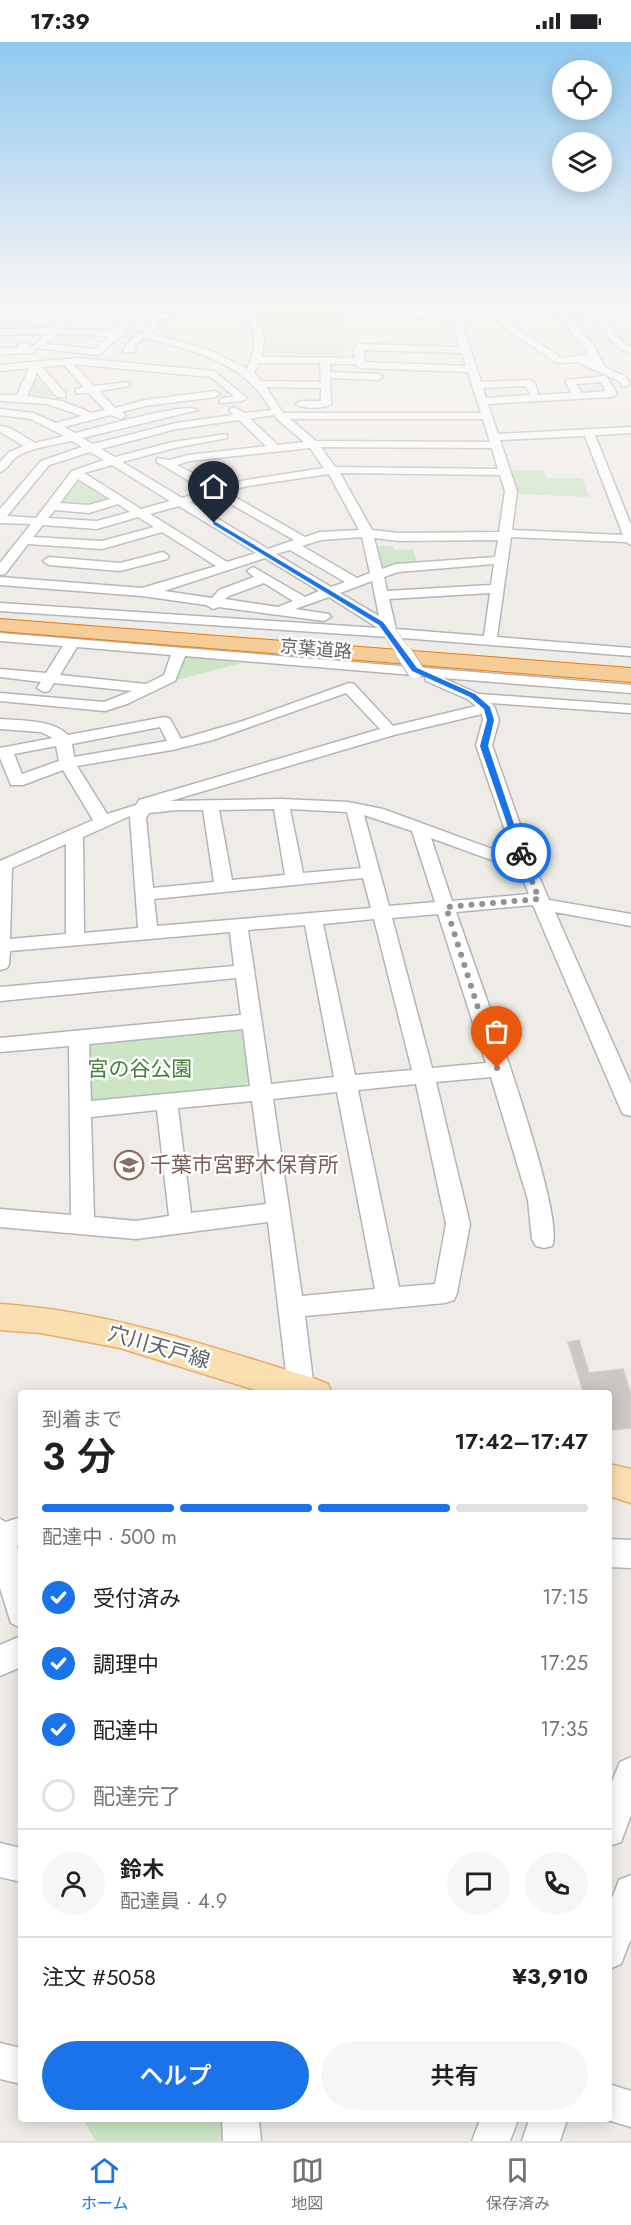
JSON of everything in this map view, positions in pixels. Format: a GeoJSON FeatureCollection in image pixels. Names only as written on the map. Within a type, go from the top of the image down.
{"type":"FeatureCollection","features":[{"type":"Feature","properties":{"kind":"highway","name":"京葉道路"},"geometry":{"type":"LineString","coordinates":[[0,616],[631,665]]}},
{"type":"Feature","properties":{"kind":"highway","name":"京葉道路"},"geometry":{"type":"LineString","coordinates":[[0,625],[631,675]]}},
{"type":"Feature","properties":{"kind":"main road","name":"穴川天戸線"},"geometry":{"type":"LineString","coordinates":[[0,1317],[69,1322],[121,1334],[305,1390]]}},
{"type":"Feature","properties":{"kind":"main road"},"geometry":{"type":"LineString","coordinates":[[612,1481],[631,1486]]}},
{"type":"Feature","properties":{"kind":"street"},"geometry":{"type":"LineString","coordinates":[[60,404],[71,406],[91,417]]}},
{"type":"Feature","properties":{"kind":"street"},"geometry":{"type":"LineString","coordinates":[[105,404],[112,411],[150,433]]}},
{"type":"Feature","properties":{"kind":"street"},"geometry":{"type":"LineString","coordinates":[[55,426],[112,411],[122,404]]}},
{"type":"Feature","properties":{"kind":"street"},"geometry":{"type":"LineString","coordinates":[[0,469],[13,454],[33,447],[213,404]]}},
{"type":"Feature","properties":{"kind":"street"},"geometry":{"type":"LineString","coordinates":[[220,404],[241,417],[276,448]]}},
{"type":"Feature","properties":{"kind":"street"},"geometry":{"type":"LineString","coordinates":[[274,404],[297,430],[314,444],[333,470],[368,533],[390,633]]}},
{"type":"Feature","properties":{"kind":"street"},"geometry":{"type":"LineString","coordinates":[[292,404],[326,404]]}},
{"type":"Feature","properties":{"kind":"street"},"geometry":{"type":"LineString","coordinates":[[482,404],[494,441],[495,458],[504,472],[510,491],[503,560],[490,641]]}},
{"type":"Feature","properties":{"kind":"street"},"geometry":{"type":"LineString","coordinates":[[0,518],[37,472],[52,459],[150,433],[277,409],[343,416],[486,416]]}},
{"type":"Feature","properties":{"kind":"street"},"geometry":{"type":"LineString","coordinates":[[0,412],[33,416],[92,448],[381,623],[415,669],[483,703]]}},
{"type":"Feature","properties":{"kind":"street"},"geometry":{"type":"LineString","coordinates":[[342,430],[343,416]]}},
{"type":"Feature","properties":{"kind":"street"},"geometry":{"type":"LineString","coordinates":[[206,422],[239,452]]}},
{"type":"Feature","properties":{"kind":"street"},"geometry":{"type":"LineString","coordinates":[[0,429],[6,430],[33,447]]}},
{"type":"Feature","properties":{"kind":"street"},"geometry":{"type":"LineString","coordinates":[[297,430],[320,430]]}},
{"type":"Feature","properties":{"kind":"street"},"geometry":{"type":"LineString","coordinates":[[168,464],[188,458],[314,444],[494,441],[631,430]]}},
{"type":"Feature","properties":{"kind":"street"},"geometry":{"type":"LineString","coordinates":[[49,561],[120,567],[232,565],[320,536],[368,533],[399,537],[506,535],[631,540],[589,432]]}},
{"type":"Feature","properties":{"kind":"street"},"geometry":{"type":"LineString","coordinates":[[0,571],[76,473],[173,445],[223,436]]}},
{"type":"Feature","properties":{"kind":"street"},"geometry":{"type":"LineString","coordinates":[[0,441],[17,437]]}},
{"type":"Feature","properties":{"kind":"street"},"geometry":{"type":"LineString","coordinates":[[148,452],[217,491],[356,583]]}},
{"type":"Feature","properties":{"kind":"street"},"geometry":{"type":"LineString","coordinates":[[323,457],[341,457]]}},
{"type":"Feature","properties":{"kind":"street"},"geometry":{"type":"LineString","coordinates":[[0,469],[37,472]]}},
{"type":"Feature","properties":{"kind":"street"},"geometry":{"type":"LineString","coordinates":[[0,518],[97,525],[264,479],[333,470],[504,472]]}},
{"type":"Feature","properties":{"kind":"street"},"geometry":{"type":"LineString","coordinates":[[76,473],[164,528],[232,565],[265,579],[304,602]]}},
{"type":"Feature","properties":{"kind":"street"},"geometry":{"type":"LineString","coordinates":[[51,506],[88,509],[121,500]]}},
{"type":"Feature","properties":{"kind":"street"},"geometry":{"type":"LineString","coordinates":[[24,540],[102,545],[164,528]]}},
{"type":"Feature","properties":{"kind":"street"},"geometry":{"type":"LineString","coordinates":[[133,537],[177,567]]}},
{"type":"Feature","properties":{"kind":"street"},"geometry":{"type":"LineString","coordinates":[[32,583],[62,544]]}},
{"type":"Feature","properties":{"kind":"street"},"geometry":{"type":"LineString","coordinates":[[284,611],[407,565],[503,560]]}},
{"type":"Feature","properties":{"kind":"street"},"geometry":{"type":"LineString","coordinates":[[142,592],[177,567]]}},
{"type":"Feature","properties":{"kind":"street"},"geometry":{"type":"LineString","coordinates":[[203,621],[215,602],[224,593],[265,579]]}},
{"type":"Feature","properties":{"kind":"street"},"geometry":{"type":"LineString","coordinates":[[0,581],[142,592],[325,617],[321,630]]}},
{"type":"Feature","properties":{"kind":"street"},"geometry":{"type":"LineString","coordinates":[[68,611],[83,587]]}},
{"type":"Feature","properties":{"kind":"street"},"geometry":{"type":"LineString","coordinates":[[381,595],[498,589]]}},
{"type":"Feature","properties":{"kind":"street"},"geometry":{"type":"LineString","coordinates":[[0,608],[390,633],[631,652]]}},
{"type":"Feature","properties":{"kind":"street"},"geometry":{"type":"LineString","coordinates":[[366,615],[384,610]]}},
{"type":"Feature","properties":{"kind":"street"},"geometry":{"type":"LineString","coordinates":[[282,627],[284,611]]}},
{"type":"Feature","properties":{"kind":"street"},"geometry":{"type":"LineString","coordinates":[[0,638],[415,669],[631,689]]}},
{"type":"Feature","properties":{"kind":"street"},"geometry":{"type":"LineString","coordinates":[[18,726],[74,642]]}},
{"type":"Feature","properties":{"kind":"street"},"geometry":{"type":"LineString","coordinates":[[0,697],[105,707],[170,678],[180,651]]}},
{"type":"Feature","properties":{"kind":"street"},"geometry":{"type":"LineString","coordinates":[[0,674],[145,688]]}},
{"type":"Feature","properties":{"kind":"street"},"geometry":{"type":"LineString","coordinates":[[482,675],[483,703],[491,720],[484,746],[540,902],[627,1088],[631,1108]]}},
{"type":"Feature","properties":{"kind":"street"},"geometry":{"type":"LineString","coordinates":[[176,744],[165,722],[5,751],[17,782],[67,763],[176,744],[254,722],[349,687],[390,731]]}},
{"type":"Feature","properties":{"kind":"street"},"geometry":{"type":"LineString","coordinates":[[147,933],[146,894],[138,818],[145,803],[483,703],[631,709]]}},
{"type":"Feature","properties":{"kind":"street"},"geometry":{"type":"LineString","coordinates":[[115,704],[131,728]]}},
{"type":"Feature","properties":{"kind":"street"},"geometry":{"type":"LineString","coordinates":[[0,724],[42,728],[56,732],[63,739],[67,763],[103,822]]}},
{"type":"Feature","properties":{"kind":"street"},"geometry":{"type":"LineString","coordinates":[[0,964],[2,866],[126,812],[142,809],[210,804],[281,804],[354,808],[419,828],[526,867]]}},
{"type":"Feature","properties":{"kind":"street"},"geometry":{"type":"LineString","coordinates":[[210,804],[224,886]]}},
{"type":"Feature","properties":{"kind":"street"},"geometry":{"type":"LineString","coordinates":[[281,804],[296,879]]}},
{"type":"Feature","properties":{"kind":"street"},"geometry":{"type":"LineString","coordinates":[[292,1306],[445,1293],[458,1224],[439,1134],[354,808]]}},
{"type":"Feature","properties":{"kind":"street"},"geometry":{"type":"LineString","coordinates":[[419,828],[523,1142],[539,1200],[543,1239]]}},
{"type":"Feature","properties":{"kind":"street"},"geometry":{"type":"LineString","coordinates":[[75,834],[75,940]]}},
{"type":"Feature","properties":{"kind":"street"},"geometry":{"type":"LineString","coordinates":[[146,894],[370,872]]}},
{"type":"Feature","properties":{"kind":"street"},"geometry":{"type":"LineString","coordinates":[[1,946],[446,907],[540,902],[631,920]]}},
{"type":"Feature","properties":{"kind":"street"},"geometry":{"type":"LineString","coordinates":[[313,919],[388,1298]]}},
{"type":"Feature","properties":{"kind":"street"},"geometry":{"type":"LineString","coordinates":[[238,926],[292,1306],[308,1390]]}},
{"type":"Feature","properties":{"kind":"street"},"geometry":{"type":"LineString","coordinates":[[0,994],[245,971]]}},
{"type":"Feature","properties":{"kind":"street"},"geometry":{"type":"LineString","coordinates":[[0,1045],[252,1021]]}},
{"type":"Feature","properties":{"kind":"street"},"geometry":{"type":"LineString","coordinates":[[79,1037],[83,1225]]}},
{"type":"Feature","properties":{"kind":"street"},"geometry":{"type":"LineString","coordinates":[[80,1110],[497,1068]]}},
{"type":"Feature","properties":{"kind":"street"},"geometry":{"type":"LineString","coordinates":[[167,1101],[181,1224]]}},
{"type":"Feature","properties":{"kind":"street"},"geometry":{"type":"LineString","coordinates":[[0,1218],[136,1230],[279,1211]]}},
{"type":"Feature","properties":{"kind":"street"},"geometry":{"type":"LineString","coordinates":[[7,1534],[18,1596]]}},
{"type":"Feature","properties":{"kind":"street"},"geometry":{"type":"LineString","coordinates":[[612,1554],[631,1554]]}},
{"type":"Feature","properties":{"kind":"street"},"geometry":{"type":"LineString","coordinates":[[0,1661],[18,1653]]}},
{"type":"Feature","properties":{"kind":"street"},"geometry":{"type":"LineString","coordinates":[[612,1822],[631,1773]]}},
{"type":"Feature","properties":{"kind":"street"},"geometry":{"type":"LineString","coordinates":[[0,1860],[18,1864]]}},
{"type":"Feature","properties":{"kind":"street"},"geometry":{"type":"LineString","coordinates":[[612,1944],[631,1892]]}},
{"type":"Feature","properties":{"kind":"street"},"geometry":{"type":"LineString","coordinates":[[0,2061],[18,2065]]}},
{"type":"Feature","properties":{"kind":"street"},"geometry":{"type":"LineString","coordinates":[[612,2103],[631,2109]]}},
{"type":"Feature","properties":{"kind":"street"},"geometry":{"type":"LineString","coordinates":[[241,2122],[242,2141]]}},
{"type":"Feature","properties":{"kind":"street"},"geometry":{"type":"LineString","coordinates":[[491,2141],[498,2122]]}},
{"type":"Feature","properties":{"kind":"street"},"geometry":{"type":"LineString","coordinates":[[541,2141],[547,2122]]}},
{"type":"Feature","properties":{"kind":"green space"},"geometry":{"type":"Polygon","coordinates":[[[511,470],[543,470],[546,478],[582,478],[589,497],[519,494],[511,470]]]}},
{"type":"Feature","properties":{"kind":"green space"},"geometry":{"type":"Polygon","coordinates":[[[82,478],[118,499],[92,508],[59,505],[74,479],[82,478]]]}},
{"type":"Feature","properties":{"kind":"green space"},"geometry":{"type":"Polygon","coordinates":[[[375,546],[393,546],[395,550],[413,549],[417,563],[381,570],[375,546]]]}},
{"type":"Feature","properties":{"kind":"green space"},"geometry":{"type":"Polygon","coordinates":[[[190,656],[242,663],[173,681],[179,660],[190,656]]]}},
{"type":"Feature","properties":{"kind":"green space","name":"宮の谷公園"},"geometry":{"type":"Polygon","coordinates":[[[236,1028],[243,1032],[249,1081],[241,1089],[98,1105],[86,1099],[87,1050],[94,1042],[236,1028]]]}},
{"type":"Feature","properties":{"kind":"green space"},"geometry":{"type":"Polygon","coordinates":[[[85,2122],[230,2122],[229,2141],[95,2141],[85,2122]]]}},
{"type":"Feature","properties":{"kind":"building"},"geometry":{"type":"Polygon","coordinates":[[[579,1340],[589,1373],[623,1369],[631,1394],[631,1428],[612,1430],[612,1390],[583,1390],[568,1342],[579,1340]]]}},
{"type":"Feature","properties":{"kind":"way so far"},"geometry":{"type":"LineString","coordinates":[[497,1068],[446,907],[539,899],[521,853]]}},
{"type":"Feature","properties":{"kind":"place","name":"千葉市宮野木保育所"},"geometry":{"type":"Point","coordinates":[129,1165]}},
{"type":"Feature","properties":{"kind":"route"},"geometry":{"type":"LineString","coordinates":[[214,523],[381,623],[415,669],[424,675],[460,689],[488,708],[491,720],[484,746],[521,853]]}}]}
